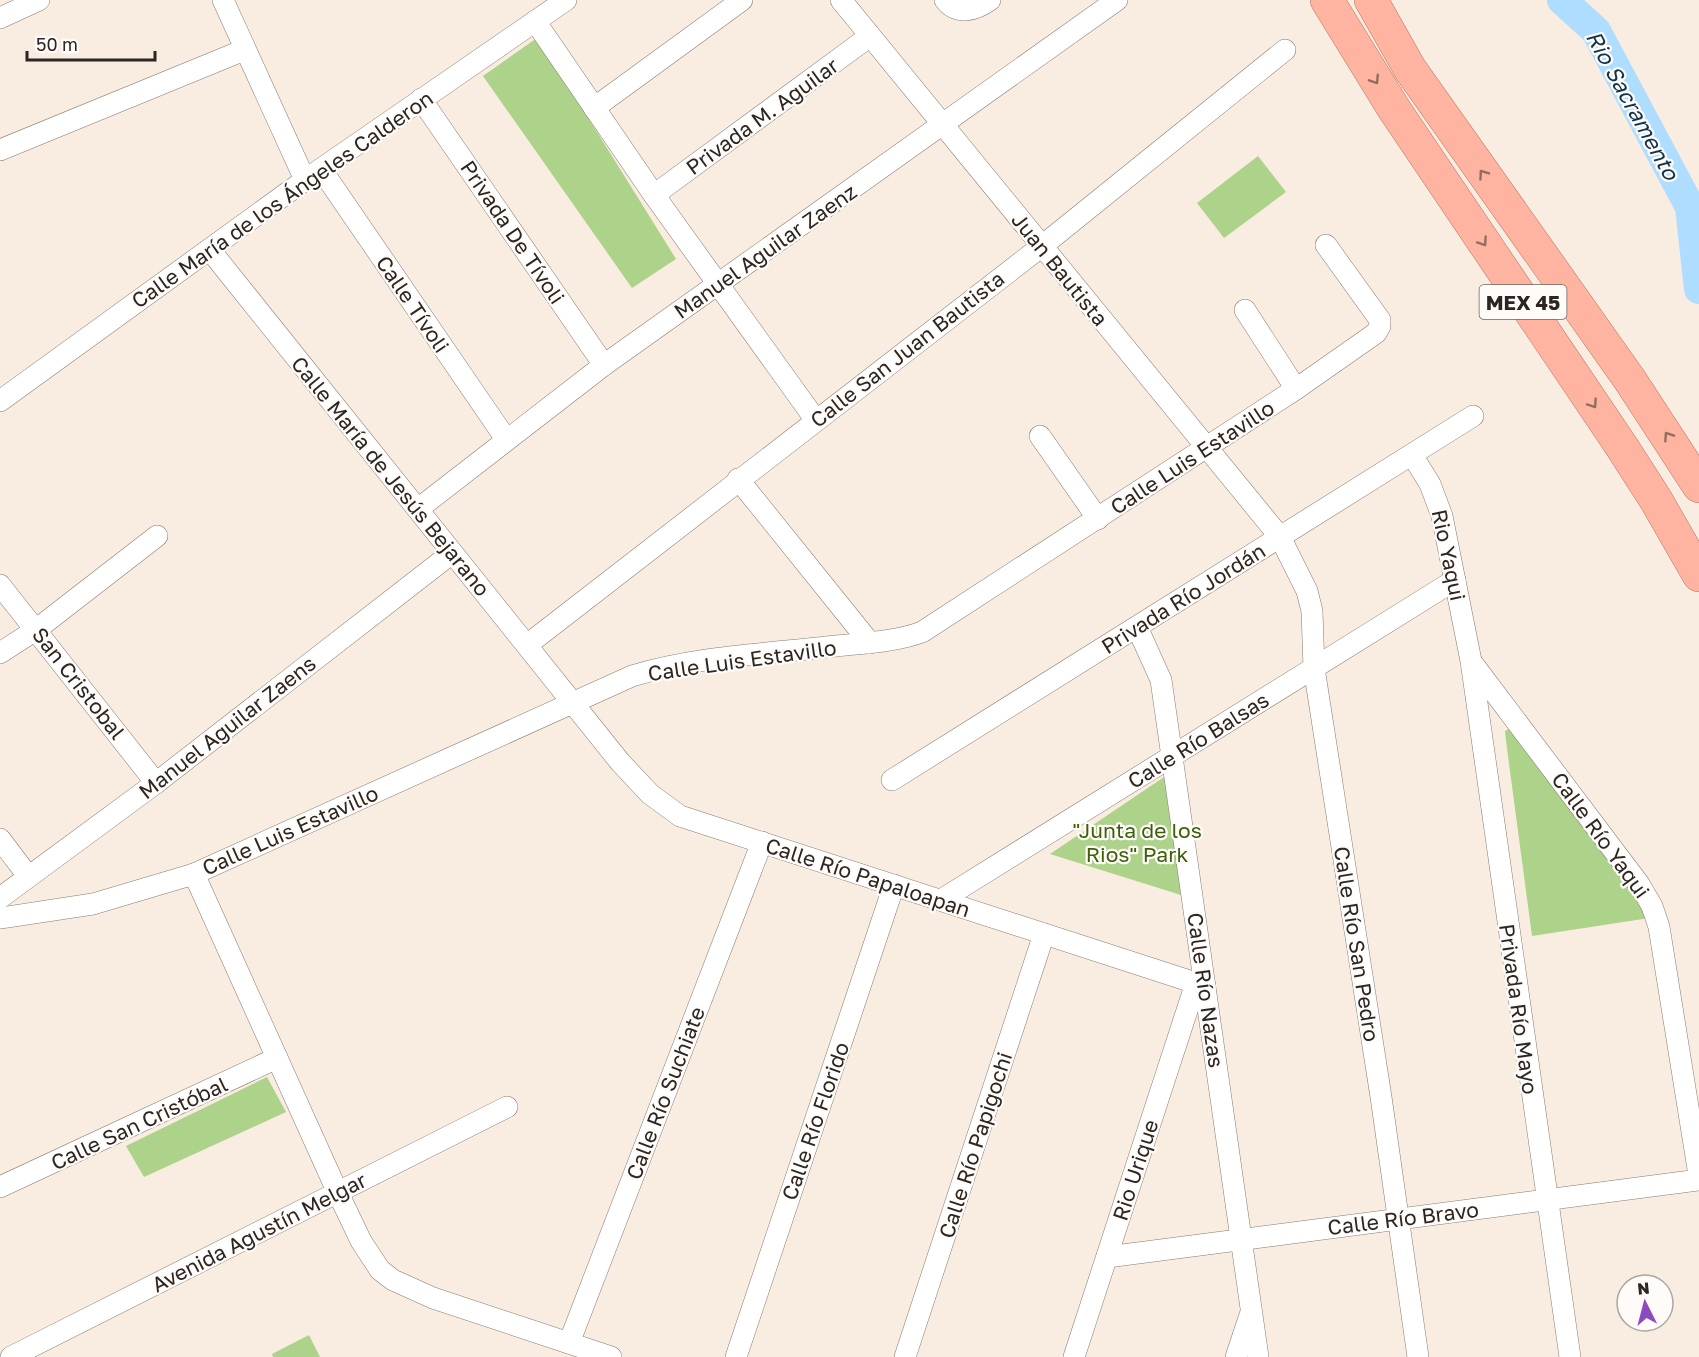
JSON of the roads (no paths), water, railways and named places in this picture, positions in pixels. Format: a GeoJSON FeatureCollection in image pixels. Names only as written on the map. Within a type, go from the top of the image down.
{"type":"FeatureCollection","features":[{"type":"Feature","properties":{"kind":"highway","name":"MEX 45"},"geometry":{"type":"LineString","coordinates":[[1327,0],[1394,109],[1634,464],[1699,575]]}},
{"type":"Feature","properties":{"kind":"highway","name":"MEX 45"},"geometry":{"type":"LineString","coordinates":[[1371,0],[1410,69],[1664,429],[1699,486]]}},
{"type":"Feature","properties":{"kind":"street"},"geometry":{"type":"LineString","coordinates":[[0,18],[39,0]]}},
{"type":"Feature","properties":{"kind":"street"},"geometry":{"type":"LineString","coordinates":[[223,0],[244,50],[313,174]]}},
{"type":"Feature","properties":{"kind":"street","name":"Calle María de los Ángeles Calderon"},"geometry":{"type":"LineString","coordinates":[[0,401],[313,174],[566,0]]}},
{"type":"Feature","properties":{"kind":"street"},"geometry":{"type":"LineString","coordinates":[[594,108],[742,0]]}},
{"type":"Feature","properties":{"kind":"street","name":"Juan Bautista"},"geometry":{"type":"LineString","coordinates":[[841,0],[1204,448],[1280,537]]}},
{"type":"Feature","properties":{"kind":"street"},"geometry":{"type":"LineString","coordinates":[[945,0],[950,6],[959,9],[986,3]]}},
{"type":"Feature","properties":{"kind":"street","name":"Manuel Aguilar Zaenz"},"geometry":{"type":"LineString","coordinates":[[418,509],[604,365],[1117,0]]}},
{"type":"Feature","properties":{"kind":"street"},"geometry":{"type":"LineString","coordinates":[[536,21],[654,195],[815,419]]}},
{"type":"Feature","properties":{"kind":"street","name":"Privada M. Aguilar"},"geometry":{"type":"LineString","coordinates":[[654,195],[870,36]]}},
{"type":"Feature","properties":{"kind":"street"},"geometry":{"type":"LineString","coordinates":[[0,150],[244,50]]}},
{"type":"Feature","properties":{"kind":"street","name":"Calle San Juan Bautista"},"geometry":{"type":"LineString","coordinates":[[526,645],[815,419],[1042,246],[1285,50]]}},
{"type":"Feature","properties":{"kind":"street","name":"Privada De Tívoli"},"geometry":{"type":"LineString","coordinates":[[422,99],[604,365]]}},
{"type":"Feature","properties":{"kind":"street","name":"Calle Tívoli"},"geometry":{"type":"LineString","coordinates":[[313,174],[506,439]]}},
{"type":"Feature","properties":{"kind":"street","name":"Calle Luis Estavillo"},"geometry":{"type":"LineString","coordinates":[[0,918],[93,904],[194,874],[573,702],[652,669],[870,643],[910,636],[930,627],[1296,389],[1376,333],[1380,320],[1326,245]]}},
{"type":"Feature","properties":{"kind":"street","name":"Calle María de Jesús Bejarano"},"geometry":{"type":"LineString","coordinates":[[210,250],[573,702]]}},
{"type":"Feature","properties":{"kind":"street"},"geometry":{"type":"LineString","coordinates":[[1245,310],[1296,389]]}},
{"type":"Feature","properties":{"kind":"street","name":"Privada Río Jordán"},"geometry":{"type":"LineString","coordinates":[[892,780],[1473,416]]}},
{"type":"Feature","properties":{"kind":"street"},"geometry":{"type":"LineString","coordinates":[[1040,436],[1098,519]]}},
{"type":"Feature","properties":{"kind":"street","name":"Rio Yaqui"},"geometry":{"type":"LineString","coordinates":[[1412,454],[1437,501],[1471,661]]}},
{"type":"Feature","properties":{"kind":"street"},"geometry":{"type":"LineString","coordinates":[[738,480],[870,643]]}},
{"type":"Feature","properties":{"kind":"street"},"geometry":{"type":"LineString","coordinates":[[0,653],[37,629],[157,536]]}},
{"type":"Feature","properties":{"kind":"street","name":"Calle Río San Pedro"},"geometry":{"type":"LineString","coordinates":[[1280,537],[1307,591],[1312,611],[1314,668],[1382,1097],[1418,1357]]}},
{"type":"Feature","properties":{"kind":"street","name":"Manuel Aguilar Zaens"},"geometry":{"type":"LineString","coordinates":[[0,898],[156,783],[452,553]]}},
{"type":"Feature","properties":{"kind":"street","name":"Calle Río Balsas"},"geometry":{"type":"LineString","coordinates":[[941,900],[1455,580]]}},
{"type":"Feature","properties":{"kind":"street","name":"San Cristobal"},"geometry":{"type":"LineString","coordinates":[[0,585],[37,629],[156,783]]}},
{"type":"Feature","properties":{"kind":"street","name":"Calle Río Nazas"},"geometry":{"type":"LineString","coordinates":[[1137,627],[1161,680],[1173,756],[1200,984],[1242,1239],[1258,1357]]}},
{"type":"Feature","properties":{"kind":"street","name":"Calle Río Yaqui"},"geometry":{"type":"LineString","coordinates":[[1471,661],[1639,884],[1652,906],[1659,927],[1699,1175]]}},
{"type":"Feature","properties":{"kind":"street","name":"Privada Río Mayo"},"geometry":{"type":"LineString","coordinates":[[1471,661],[1570,1357]]}},
{"type":"Feature","properties":{"kind":"street","name":"Calle Río Papaloapan"},"geometry":{"type":"LineString","coordinates":[[573,702],[620,762],[663,806],[680,816],[1200,984]]}},
{"type":"Feature","properties":{"kind":"street"},"geometry":{"type":"LineString","coordinates":[[0,839],[28,876]]}},
{"type":"Feature","properties":{"kind":"street","name":"Calle Río Suchiate"},"geometry":{"type":"LineString","coordinates":[[569,1343],[762,842]]}},
{"type":"Feature","properties":{"kind":"street"},"geometry":{"type":"LineString","coordinates":[[194,874],[338,1193],[361,1241],[380,1270],[393,1281],[433,1298],[611,1357]]}},
{"type":"Feature","properties":{"kind":"street","name":"Calle Río Florido"},"geometry":{"type":"LineString","coordinates":[[736,1357],[894,885]]}},
{"type":"Feature","properties":{"kind":"street","name":"Calle Río Papigochi"},"geometry":{"type":"LineString","coordinates":[[905,1357],[1044,934]]}},
{"type":"Feature","properties":{"kind":"street","name":"Rio Urique"},"geometry":{"type":"LineString","coordinates":[[1074,1357],[1200,984]]}},
{"type":"Feature","properties":{"kind":"street","name":"Calle San Cristóbal"},"geometry":{"type":"LineString","coordinates":[[0,1187],[277,1058]]}},
{"type":"Feature","properties":{"kind":"street","name":"Avenida Agustín Melgar"},"geometry":{"type":"LineString","coordinates":[[11,1357],[507,1107]]}},
{"type":"Feature","properties":{"kind":"street","name":"Calle Río Bravo"},"geometry":{"type":"LineString","coordinates":[[1107,1257],[1699,1180]]}},
{"type":"Feature","properties":{"kind":"street"},"geometry":{"type":"LineString","coordinates":[[1236,1357],[1252,1310]]}},
{"type":"Feature","properties":{"kind":"waterway","name":"Rio Sacramento"},"geometry":{"type":"LineString","coordinates":[[1562,0],[1596,31],[1690,207],[1699,289]]}},
{"type":"Feature","properties":{"kind":"park label","name":"\"Junta de los Rios\" Park"},"geometry":{"type":"Point","coordinates":[1137,842]}}]}
